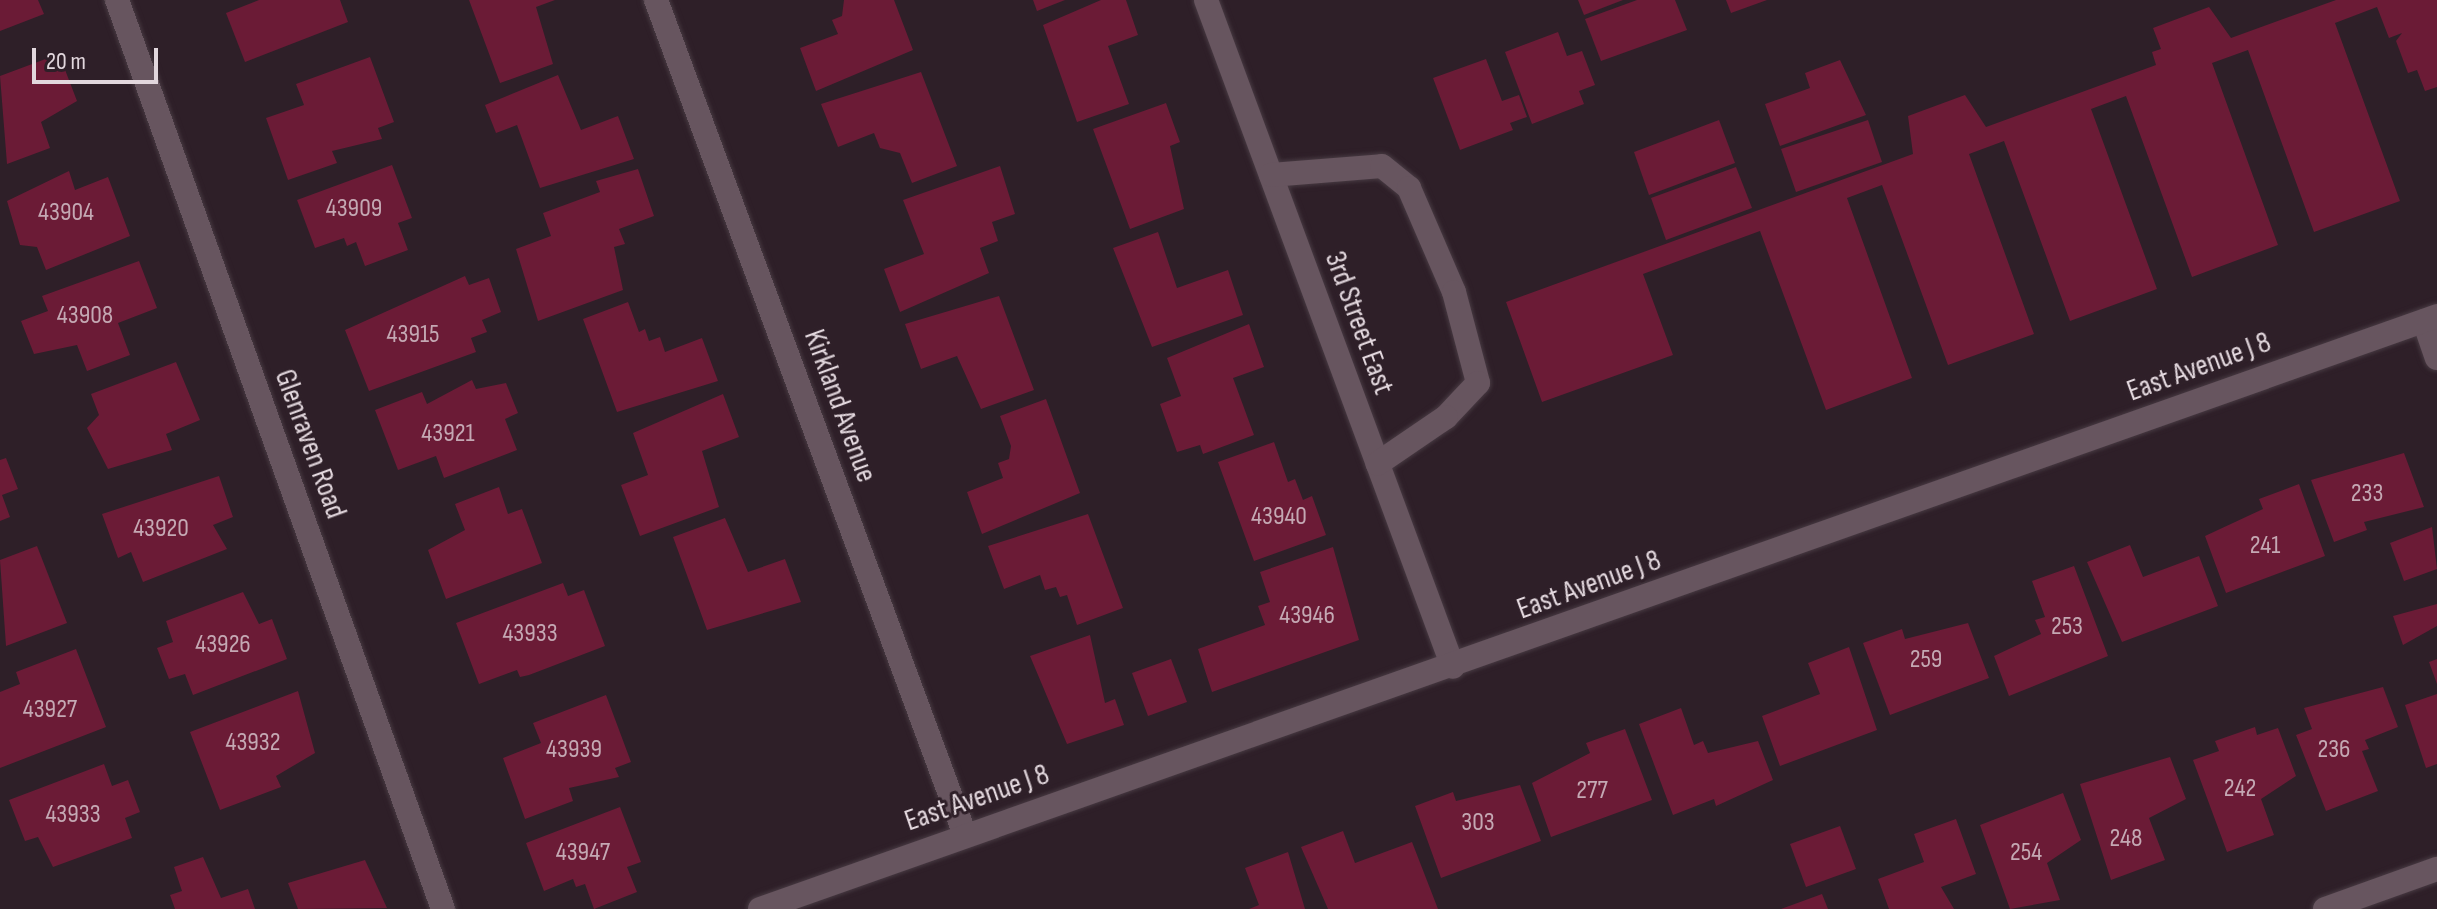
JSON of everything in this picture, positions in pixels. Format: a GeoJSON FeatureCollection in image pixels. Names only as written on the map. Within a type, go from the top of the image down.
{"type":"FeatureCollection","features":[{"type":"Feature","properties":{"kind":"street","name":"Glenraven Road"},"geometry":{"type":"LineString","coordinates":[[117,0],[443,909]]}},
{"type":"Feature","properties":{"kind":"street","name":"Kirkland Avenue"},"geometry":{"type":"LineString","coordinates":[[656,0],[965,835]]}},
{"type":"Feature","properties":{"kind":"street","name":"3rd Street East"},"geometry":{"type":"LineString","coordinates":[[1206,0],[1453,667]]}},
{"type":"Feature","properties":{"kind":"street"},"geometry":{"type":"LineString","coordinates":[[1271,175],[1382,166],[1409,188],[1454,292],[1478,383],[1446,417],[1377,464]]}},
{"type":"Feature","properties":{"kind":"street","name":"East Avenue J 8"},"geometry":{"type":"LineString","coordinates":[[760,909],[1453,667],[2430,319]]}},
{"type":"Feature","properties":{"kind":"street"},"geometry":{"type":"LineString","coordinates":[[2430,319],[2437,358]]}},
{"type":"Feature","properties":{"kind":"street"},"geometry":{"type":"LineString","coordinates":[[2325,909],[2437,869]]}},
{"type":"Feature","properties":{"kind":"building"},"geometry":{"type":"Polygon","coordinates":[[[0,0],[38,0],[44,14],[0,31],[0,0]]]}},
{"type":"Feature","properties":{"kind":"building"},"geometry":{"type":"Polygon","coordinates":[[[259,0],[340,0],[348,22],[245,62],[226,13],[259,0]]]}},
{"type":"Feature","properties":{"kind":"building"},"geometry":{"type":"Polygon","coordinates":[[[469,0],[555,0],[536,7],[553,64],[500,83],[469,0]]]}},
{"type":"Feature","properties":{"kind":"building"},"geometry":{"type":"Polygon","coordinates":[[[844,0],[894,0],[913,50],[816,91],[800,48],[838,34],[832,20],[842,16],[844,0]]]}},
{"type":"Feature","properties":{"kind":"building"},"geometry":{"type":"Polygon","coordinates":[[[1033,0],[1065,0],[1037,11],[1033,0]]]}},
{"type":"Feature","properties":{"kind":"building"},"geometry":{"type":"Polygon","coordinates":[[[1101,0],[1126,0],[1138,35],[1108,46],[1129,104],[1077,122],[1043,25],[1101,0]]]}},
{"type":"Feature","properties":{"kind":"building"},"geometry":{"type":"Polygon","coordinates":[[[1578,0],[1623,0],[1584,15],[1578,0]]]}},
{"type":"Feature","properties":{"kind":"building"},"geometry":{"type":"Polygon","coordinates":[[[1637,0],[1675,0],[1687,30],[1601,61],[1585,19],[1637,0]]]}},
{"type":"Feature","properties":{"kind":"building"},"geometry":{"type":"Polygon","coordinates":[[[1726,0],[1767,0],[1731,13],[1726,0]]]}},
{"type":"Feature","properties":{"kind":"building"},"geometry":{"type":"Polygon","coordinates":[[[2336,0],[2437,0],[2437,87],[2425,91],[2417,70],[2408,73],[2396,41],[2402,33],[2389,38],[2377,7],[2335,23],[2400,201],[2314,232],[2248,50],[2212,63],[2278,245],[2192,277],[2126,96],[2091,109],[2157,289],[2070,321],[2004,141],[1969,154],[2034,334],[1948,365],[1882,185],[1847,198],[1912,378],[1826,410],[1760,231],[1643,274],[1673,355],[1542,402],[1506,302],[1913,154],[1908,116],[1965,95],[1986,127],[2156,65],[2152,52],[2161,49],[2153,28],[2209,7],[2231,38],[2336,0]]]}},
{"type":"Feature","properties":{"kind":"building"},"geometry":{"type":"Polygon","coordinates":[[[1558,32],[1567,56],[1582,51],[1595,85],[1579,91],[1584,104],[1532,124],[1505,52],[1558,32]]]}},
{"type":"Feature","properties":{"kind":"building"},"geometry":{"type":"Polygon","coordinates":[[[59,54],[77,101],[41,122],[50,148],[7,164],[0,76],[59,54]]]}},
{"type":"Feature","properties":{"kind":"building"},"geometry":{"type":"Polygon","coordinates":[[[370,57],[394,122],[378,128],[382,139],[332,151],[337,163],[288,180],[266,118],[304,105],[296,84],[370,57]]]}},
{"type":"Feature","properties":{"kind":"building"},"geometry":{"type":"Polygon","coordinates":[[[1486,59],[1502,101],[1519,95],[1527,117],[1510,123],[1513,130],[1460,150],[1433,78],[1486,59]]]}},
{"type":"Feature","properties":{"kind":"building"},"geometry":{"type":"Polygon","coordinates":[[[1840,60],[1866,115],[1780,146],[1765,104],[1810,88],[1805,73],[1840,60]]]}},
{"type":"Feature","properties":{"kind":"building"},"geometry":{"type":"Polygon","coordinates":[[[921,72],[957,166],[912,183],[900,153],[880,148],[874,133],[838,147],[821,104],[921,72]]]}},
{"type":"Feature","properties":{"kind":"building"},"geometry":{"type":"Polygon","coordinates":[[[558,75],[581,130],[618,116],[634,159],[540,188],[517,125],[496,133],[485,105],[558,75]]]}},
{"type":"Feature","properties":{"kind":"building"},"geometry":{"type":"Polygon","coordinates":[[[1166,103],[1180,142],[1170,146],[1184,209],[1130,229],[1093,129],[1166,103]]]}},
{"type":"Feature","properties":{"kind":"building"},"geometry":{"type":"Polygon","coordinates":[[[1719,120],[1735,163],[1649,195],[1634,152],[1719,120]]]}},
{"type":"Feature","properties":{"kind":"building"},"geometry":{"type":"Polygon","coordinates":[[[1868,120],[1882,162],[1796,192],[1781,149],[1868,120]]]}},
{"type":"Feature","properties":{"kind":"building"},"geometry":{"type":"Polygon","coordinates":[[[392,165],[412,218],[398,223],[408,250],[365,266],[356,242],[347,246],[344,238],[315,248],[297,200],[392,165]]]}},
{"type":"Feature","properties":{"kind":"building"},"geometry":{"type":"Polygon","coordinates":[[[1000,166],[1015,214],[992,222],[998,241],[980,248],[989,273],[900,312],[884,269],[924,254],[903,200],[1000,166]]]}},
{"type":"Feature","properties":{"kind":"building"},"geometry":{"type":"Polygon","coordinates":[[[1736,167],[1752,208],[1666,240],[1651,198],[1736,167]]]}},
{"type":"Feature","properties":{"kind":"building"},"geometry":{"type":"Polygon","coordinates":[[[638,169],[654,216],[619,229],[625,244],[614,247],[623,290],[538,321],[516,249],[551,236],[543,213],[600,192],[596,181],[638,169]]]}},
{"type":"Feature","properties":{"kind":"building"},"geometry":{"type":"Polygon","coordinates":[[[69,171],[75,190],[108,177],[130,236],[46,270],[37,247],[20,245],[7,201],[69,171]]]}},
{"type":"Feature","properties":{"kind":"building"},"geometry":{"type":"Polygon","coordinates":[[[1158,232],[1177,288],[1228,270],[1243,315],[1152,347],[1113,248],[1158,232]]]}},
{"type":"Feature","properties":{"kind":"building"},"geometry":{"type":"Polygon","coordinates":[[[139,261],[157,308],[118,323],[130,355],[87,371],[77,345],[34,354],[21,321],[48,311],[42,296],[139,261]]]}},
{"type":"Feature","properties":{"kind":"building"},"geometry":{"type":"Polygon","coordinates":[[[465,276],[469,285],[489,278],[501,312],[482,320],[487,332],[471,338],[476,352],[369,391],[345,330],[465,276]]]}},
{"type":"Feature","properties":{"kind":"building"},"geometry":{"type":"Polygon","coordinates":[[[999,296],[1034,390],[981,409],[957,356],[921,369],[905,324],[999,296]]]}},
{"type":"Feature","properties":{"kind":"building"},"geometry":{"type":"Polygon","coordinates":[[[628,302],[639,332],[645,329],[649,341],[660,337],[665,352],[702,338],[718,381],[617,412],[583,319],[628,302]]]}},
{"type":"Feature","properties":{"kind":"building"},"geometry":{"type":"Polygon","coordinates":[[[1249,324],[1264,367],[1233,378],[1254,435],[1203,454],[1200,445],[1177,452],[1160,404],[1181,396],[1167,358],[1249,324]]]}},
{"type":"Feature","properties":{"kind":"building"},"geometry":{"type":"Polygon","coordinates":[[[176,362],[200,420],[166,434],[172,450],[108,469],[87,428],[99,415],[91,394],[176,362]]]}},
{"type":"Feature","properties":{"kind":"building"},"geometry":{"type":"Polygon","coordinates":[[[472,380],[476,389],[506,383],[518,413],[505,419],[517,450],[444,478],[436,456],[398,470],[375,410],[422,392],[427,404],[472,380]]]}},
{"type":"Feature","properties":{"kind":"building"},"geometry":{"type":"Polygon","coordinates":[[[723,394],[739,437],[702,451],[719,507],[640,536],[621,485],[648,475],[633,433],[723,394]]]}},
{"type":"Feature","properties":{"kind":"building"},"geometry":{"type":"Polygon","coordinates":[[[1046,399],[1080,493],[982,534],[967,492],[1003,478],[998,463],[1009,459],[1011,446],[1000,416],[1046,399]]]}},
{"type":"Feature","properties":{"kind":"building"},"geometry":{"type":"Polygon","coordinates":[[[1274,442],[1288,482],[1295,479],[1303,500],[1312,496],[1326,535],[1254,561],[1218,462],[1274,442]]]}},
{"type":"Feature","properties":{"kind":"building"},"geometry":{"type":"Polygon","coordinates":[[[2404,453],[2424,507],[2364,522],[2367,530],[2334,542],[2311,480],[2404,453]]]}},
{"type":"Feature","properties":{"kind":"building"},"geometry":{"type":"Polygon","coordinates":[[[6,458],[18,489],[2,495],[10,517],[0,521],[0,460],[6,458]]]}},
{"type":"Feature","properties":{"kind":"building"},"geometry":{"type":"Polygon","coordinates":[[[219,476],[233,517],[213,525],[227,549],[143,582],[131,552],[118,558],[102,514],[219,476]]]}},
{"type":"Feature","properties":{"kind":"building"},"geometry":{"type":"Polygon","coordinates":[[[2299,484],[2325,556],[2226,593],[2205,536],[2263,509],[2259,499],[2299,484]]]}},
{"type":"Feature","properties":{"kind":"building"},"geometry":{"type":"Polygon","coordinates":[[[499,487],[508,514],[522,509],[542,563],[446,599],[428,550],[465,530],[455,504],[499,487]]]}},
{"type":"Feature","properties":{"kind":"building"},"geometry":{"type":"Polygon","coordinates":[[[1088,514],[1123,608],[1077,625],[1067,595],[1060,597],[1056,587],[1045,590],[1040,575],[1004,589],[988,546],[1088,514]]]}},
{"type":"Feature","properties":{"kind":"building"},"geometry":{"type":"Polygon","coordinates":[[[725,518],[748,572],[785,559],[801,602],[707,630],[673,537],[725,518]]]}},
{"type":"Feature","properties":{"kind":"building"},"geometry":{"type":"Polygon","coordinates":[[[2432,527],[2437,569],[2404,581],[2390,543],[2432,527]]]}},
{"type":"Feature","properties":{"kind":"building"},"geometry":{"type":"Polygon","coordinates":[[[2130,545],[2143,577],[2199,556],[2218,606],[2122,642],[2087,562],[2130,545]]]}},
{"type":"Feature","properties":{"kind":"building"},"geometry":{"type":"Polygon","coordinates":[[[37,546],[67,623],[6,646],[0,560],[37,546]]]}},
{"type":"Feature","properties":{"kind":"building"},"geometry":{"type":"Polygon","coordinates":[[[1333,547],[1359,640],[1212,692],[1198,649],[1265,625],[1258,606],[1270,602],[1260,572],[1333,547]]]}},
{"type":"Feature","properties":{"kind":"building"},"geometry":{"type":"Polygon","coordinates":[[[2074,566],[2108,656],[2009,696],[1994,656],[2041,634],[2035,620],[2045,617],[2032,581],[2074,566]]]}},
{"type":"Feature","properties":{"kind":"building"},"geometry":{"type":"Polygon","coordinates":[[[563,583],[568,596],[584,590],[605,646],[529,675],[520,677],[517,670],[479,684],[456,623],[563,583]]]}},
{"type":"Feature","properties":{"kind":"building"},"geometry":{"type":"Polygon","coordinates":[[[243,592],[259,624],[272,619],[287,659],[193,695],[185,674],[169,679],[157,648],[173,642],[166,621],[243,592]]]}},
{"type":"Feature","properties":{"kind":"building"},"geometry":{"type":"Polygon","coordinates":[[[2437,604],[2437,626],[2403,645],[2393,616],[2437,604]]]}},
{"type":"Feature","properties":{"kind":"building"},"geometry":{"type":"Polygon","coordinates":[[[1968,623],[1989,678],[1890,715],[1863,643],[1902,629],[1905,639],[1968,623]]]}},
{"type":"Feature","properties":{"kind":"building"},"geometry":{"type":"Polygon","coordinates":[[[1090,635],[1105,703],[1115,699],[1124,725],[1067,744],[1030,656],[1090,635]]]}},
{"type":"Feature","properties":{"kind":"building"},"geometry":{"type":"Polygon","coordinates":[[[1849,647],[1877,730],[1780,766],[1762,716],[1820,694],[1808,663],[1849,647]]]}},
{"type":"Feature","properties":{"kind":"building"},"geometry":{"type":"Polygon","coordinates":[[[76,649],[106,727],[0,768],[0,692],[20,684],[16,672],[76,649]]]}},
{"type":"Feature","properties":{"kind":"building"},"geometry":{"type":"Polygon","coordinates":[[[1171,659],[1187,702],[1148,716],[1132,673],[1171,659]]]}},
{"type":"Feature","properties":{"kind":"building"},"geometry":{"type":"Polygon","coordinates":[[[2437,659],[2437,684],[2429,662],[2437,659]]]}},
{"type":"Feature","properties":{"kind":"building"},"geometry":{"type":"Polygon","coordinates":[[[2383,687],[2398,727],[2365,740],[2369,749],[2362,751],[2378,791],[2326,811],[2296,735],[2312,729],[2304,708],[2383,687]]]}},
{"type":"Feature","properties":{"kind":"building"},"geometry":{"type":"Polygon","coordinates":[[[298,691],[315,753],[276,776],[281,787],[220,810],[190,732],[298,691]]]}},
{"type":"Feature","properties":{"kind":"building"},"geometry":{"type":"Polygon","coordinates":[[[2437,694],[2437,764],[2426,768],[2405,705],[2437,694]]]}},
{"type":"Feature","properties":{"kind":"building"},"geometry":{"type":"Polygon","coordinates":[[[606,695],[631,762],[615,768],[619,777],[569,788],[573,801],[525,819],[503,758],[541,743],[533,723],[606,695]]]}},
{"type":"Feature","properties":{"kind":"building"},"geometry":{"type":"Polygon","coordinates":[[[1681,708],[1694,745],[1703,741],[1708,753],[1758,741],[1773,780],[1716,806],[1714,799],[1673,815],[1639,724],[1681,708]]]}},
{"type":"Feature","properties":{"kind":"building"},"geometry":{"type":"Polygon","coordinates":[[[2255,727],[2257,735],[2278,728],[2296,776],[2261,799],[2274,835],[2227,852],[2193,760],[2219,751],[2215,741],[2255,727]]]}},
{"type":"Feature","properties":{"kind":"building"},"geometry":{"type":"Polygon","coordinates":[[[1625,729],[1652,800],[1551,837],[1532,783],[1590,753],[1586,743],[1625,729]]]}},
{"type":"Feature","properties":{"kind":"building"},"geometry":{"type":"Polygon","coordinates":[[[2170,757],[2186,799],[2149,818],[2165,860],[2111,880],[2080,784],[2170,757]]]}},
{"type":"Feature","properties":{"kind":"building"},"geometry":{"type":"Polygon","coordinates":[[[104,764],[112,786],[128,780],[140,812],[125,818],[132,838],[53,867],[38,837],[25,841],[9,800],[104,764]]]}},
{"type":"Feature","properties":{"kind":"building"},"geometry":{"type":"Polygon","coordinates":[[[1520,785],[1541,841],[1441,878],[1415,806],[1453,792],[1456,801],[1520,785]]]}},
{"type":"Feature","properties":{"kind":"building"},"geometry":{"type":"Polygon","coordinates":[[[2063,793],[2081,840],[2047,863],[2060,900],[2010,909],[1980,825],[2063,793]]]}},
{"type":"Feature","properties":{"kind":"building"},"geometry":{"type":"Polygon","coordinates":[[[620,807],[641,862],[627,867],[637,892],[594,909],[585,884],[576,887],[573,879],[544,891],[526,843],[620,807]]]}},
{"type":"Feature","properties":{"kind":"building"},"geometry":{"type":"Polygon","coordinates":[[[1956,819],[1976,874],[1941,887],[1954,909],[1889,909],[1878,879],[1924,862],[1914,834],[1956,819]]]}},
{"type":"Feature","properties":{"kind":"building"},"geometry":{"type":"Polygon","coordinates":[[[1840,826],[1856,869],[1806,887],[1790,844],[1840,826]]]}},
{"type":"Feature","properties":{"kind":"building"},"geometry":{"type":"Polygon","coordinates":[[[1343,831],[1355,863],[1412,842],[1438,909],[1328,909],[1301,847],[1343,831]]]}},
{"type":"Feature","properties":{"kind":"building"},"geometry":{"type":"Polygon","coordinates":[[[1288,852],[1305,909],[1249,909],[1259,905],[1245,868],[1288,852]]]}},
{"type":"Feature","properties":{"kind":"building"},"geometry":{"type":"Polygon","coordinates":[[[203,857],[221,898],[248,889],[255,909],[175,909],[170,895],[182,891],[174,867],[203,857]]]}},
{"type":"Feature","properties":{"kind":"building"},"geometry":{"type":"Polygon","coordinates":[[[365,860],[387,908],[298,909],[288,883],[365,860]]]}},
{"type":"Feature","properties":{"kind":"building"},"geometry":{"type":"Polygon","coordinates":[[[1822,894],[1828,909],[1781,909],[1822,894]]]}}]}
